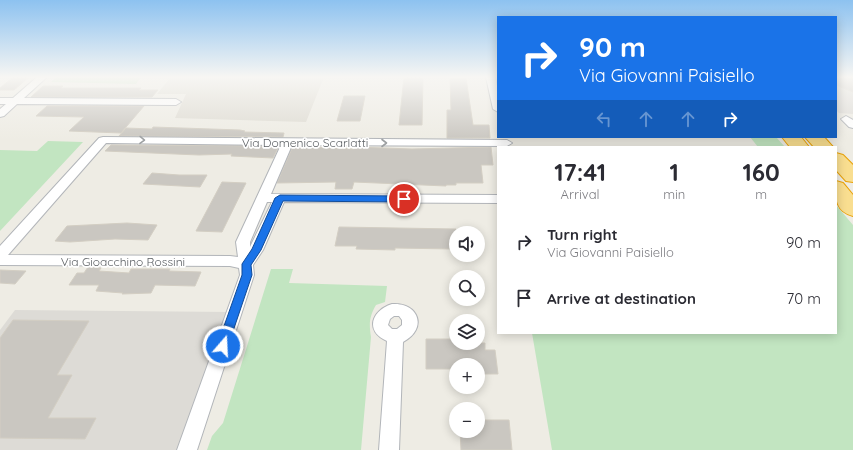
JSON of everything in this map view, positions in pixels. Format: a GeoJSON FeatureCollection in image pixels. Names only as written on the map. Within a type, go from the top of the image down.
{"type":"FeatureCollection","features":[{"type":"Feature","properties":{"kind":"highway"},"geometry":{"type":"LineString","coordinates":[[792,138],[799,146]]}},
{"type":"Feature","properties":{"kind":"highway"},"geometry":{"type":"LineString","coordinates":[[815,138],[823,146]]}},
{"type":"Feature","properties":{"kind":"highway"},"geometry":{"type":"LineString","coordinates":[[837,160],[853,176]]}},
{"type":"Feature","properties":{"kind":"highway"},"geometry":{"type":"LineString","coordinates":[[837,184],[853,200]]}},
{"type":"Feature","properties":{"kind":"highway"},"geometry":{"type":"LineString","coordinates":[[837,189],[853,208]]}},
{"type":"Feature","properties":{"kind":"street"},"geometry":{"type":"LineString","coordinates":[[0,114],[19,98]]}},
{"type":"Feature","properties":{"kind":"street"},"geometry":{"type":"LineString","coordinates":[[0,101],[176,102]]}},
{"type":"Feature","properties":{"kind":"street","name":"Via Domenico Scarlatti"},"geometry":{"type":"LineString","coordinates":[[0,255],[103,140],[507,142]]}},
{"type":"Feature","properties":{"kind":"street"},"geometry":{"type":"LineString","coordinates":[[187,450],[247,275],[243,242],[288,142]]}},
{"type":"Feature","properties":{"kind":"street"},"geometry":{"type":"LineString","coordinates":[[262,198],[497,199]]}},
{"type":"Feature","properties":{"kind":"street"},"geometry":{"type":"LineString","coordinates":[[246,264],[256,250],[280,198]]}},
{"type":"Feature","properties":{"kind":"street","name":"Via Gioacchino Rossini"},"geometry":{"type":"LineString","coordinates":[[0,260],[230,262],[246,264]]}},
{"type":"Feature","properties":{"kind":"street"},"geometry":{"type":"LineString","coordinates":[[389,450],[395,337],[399,336]]}},
{"type":"Feature","properties":{"kind":"shaded area"},"geometry":{"type":"Polygon","coordinates":[[[184,98],[316,98],[306,122],[175,118],[184,98]]]}},
{"type":"Feature","properties":{"kind":"shaded area"},"geometry":{"type":"Polygon","coordinates":[[[837,98],[853,98],[853,114],[839,113],[837,111],[837,98]]]}},
{"type":"Feature","properties":{"kind":"shaded area"},"geometry":{"type":"Polygon","coordinates":[[[15,310],[230,312],[182,450],[0,450],[0,330],[15,310]]]}},
{"type":"Feature","properties":{"kind":"green space"},"geometry":{"type":"Polygon","coordinates":[[[751,138],[777,138],[784,146],[757,146],[751,138]]]}},
{"type":"Feature","properties":{"kind":"green space"},"geometry":{"type":"Polygon","coordinates":[[[48,141],[83,142],[0,231],[0,150],[37,151],[48,141]]]}},
{"type":"Feature","properties":{"kind":"green space"},"geometry":{"type":"Polygon","coordinates":[[[837,206],[853,225],[853,450],[552,450],[532,334],[837,334],[837,206]]]}},
{"type":"Feature","properties":{"kind":"green space"},"geometry":{"type":"Polygon","coordinates":[[[271,269],[293,269],[289,283],[387,286],[385,302],[376,305],[370,321],[371,337],[361,450],[207,450],[212,436],[223,423],[271,269]]]}},
{"type":"Feature","properties":{"kind":"building"},"geometry":{"type":"Polygon","coordinates":[[[343,98],[365,98],[360,121],[337,121],[343,98]]]}},
{"type":"Feature","properties":{"kind":"building"},"geometry":{"type":"Polygon","coordinates":[[[402,98],[423,98],[422,125],[399,125],[402,98]]]}},
{"type":"Feature","properties":{"kind":"building"},"geometry":{"type":"Polygon","coordinates":[[[451,98],[469,98],[473,125],[489,125],[490,138],[447,138],[447,110],[451,110],[451,98]]]}},
{"type":"Feature","properties":{"kind":"building"},"geometry":{"type":"Polygon","coordinates":[[[47,106],[144,106],[121,133],[69,131],[84,117],[36,116],[47,106]]]}},
{"type":"Feature","properties":{"kind":"building"},"geometry":{"type":"Polygon","coordinates":[[[153,127],[284,133],[283,137],[119,136],[126,128],[152,129],[153,127]]]}},
{"type":"Feature","properties":{"kind":"building"},"geometry":{"type":"Polygon","coordinates":[[[111,145],[279,146],[273,158],[231,156],[232,154],[199,155],[105,151],[111,145]]]}},
{"type":"Feature","properties":{"kind":"building"},"geometry":{"type":"Polygon","coordinates":[[[293,146],[354,149],[355,147],[412,149],[491,147],[493,165],[481,165],[483,183],[456,183],[456,185],[446,186],[354,182],[352,189],[335,189],[336,182],[277,183],[293,146]]]}},
{"type":"Feature","properties":{"kind":"building"},"geometry":{"type":"Polygon","coordinates":[[[152,173],[207,175],[200,187],[143,184],[152,173]]]}},
{"type":"Feature","properties":{"kind":"building"},"geometry":{"type":"Polygon","coordinates":[[[222,182],[246,183],[222,232],[196,231],[222,182]]]}},
{"type":"Feature","properties":{"kind":"building"},"geometry":{"type":"Polygon","coordinates":[[[127,223],[157,225],[148,240],[115,239],[70,242],[55,241],[67,226],[127,223]]]}},
{"type":"Feature","properties":{"kind":"building"},"geometry":{"type":"Polygon","coordinates":[[[339,227],[449,229],[449,249],[356,249],[357,246],[335,246],[339,227]]]}},
{"type":"Feature","properties":{"kind":"building"},"geometry":{"type":"Polygon","coordinates":[[[88,267],[101,268],[99,271],[129,273],[131,269],[170,269],[169,271],[201,272],[195,286],[155,285],[151,293],[122,294],[123,293],[96,291],[99,285],[69,285],[77,273],[84,273],[88,267]]]}},
{"type":"Feature","properties":{"kind":"building"},"geometry":{"type":"Polygon","coordinates":[[[0,270],[26,271],[15,284],[0,283],[0,270]]]}},
{"type":"Feature","properties":{"kind":"building"},"geometry":{"type":"Polygon","coordinates":[[[13,320],[89,321],[57,375],[72,375],[48,418],[96,418],[85,439],[0,438],[0,338],[13,320]]]}},
{"type":"Feature","properties":{"kind":"building"},"geometry":{"type":"Polygon","coordinates":[[[426,339],[449,339],[449,350],[495,350],[498,374],[485,374],[485,358],[449,358],[449,369],[426,369],[426,339]]]}},
{"type":"Feature","properties":{"kind":"building"},"geometry":{"type":"Polygon","coordinates":[[[485,420],[509,420],[512,450],[461,450],[460,438],[485,438],[485,420]]]}},
{"type":"Feature","properties":{"kind":"route"},"geometry":{"type":"LineString","coordinates":[[223,346],[247,275],[246,264],[256,250],[280,198],[404,199]]}}]}
